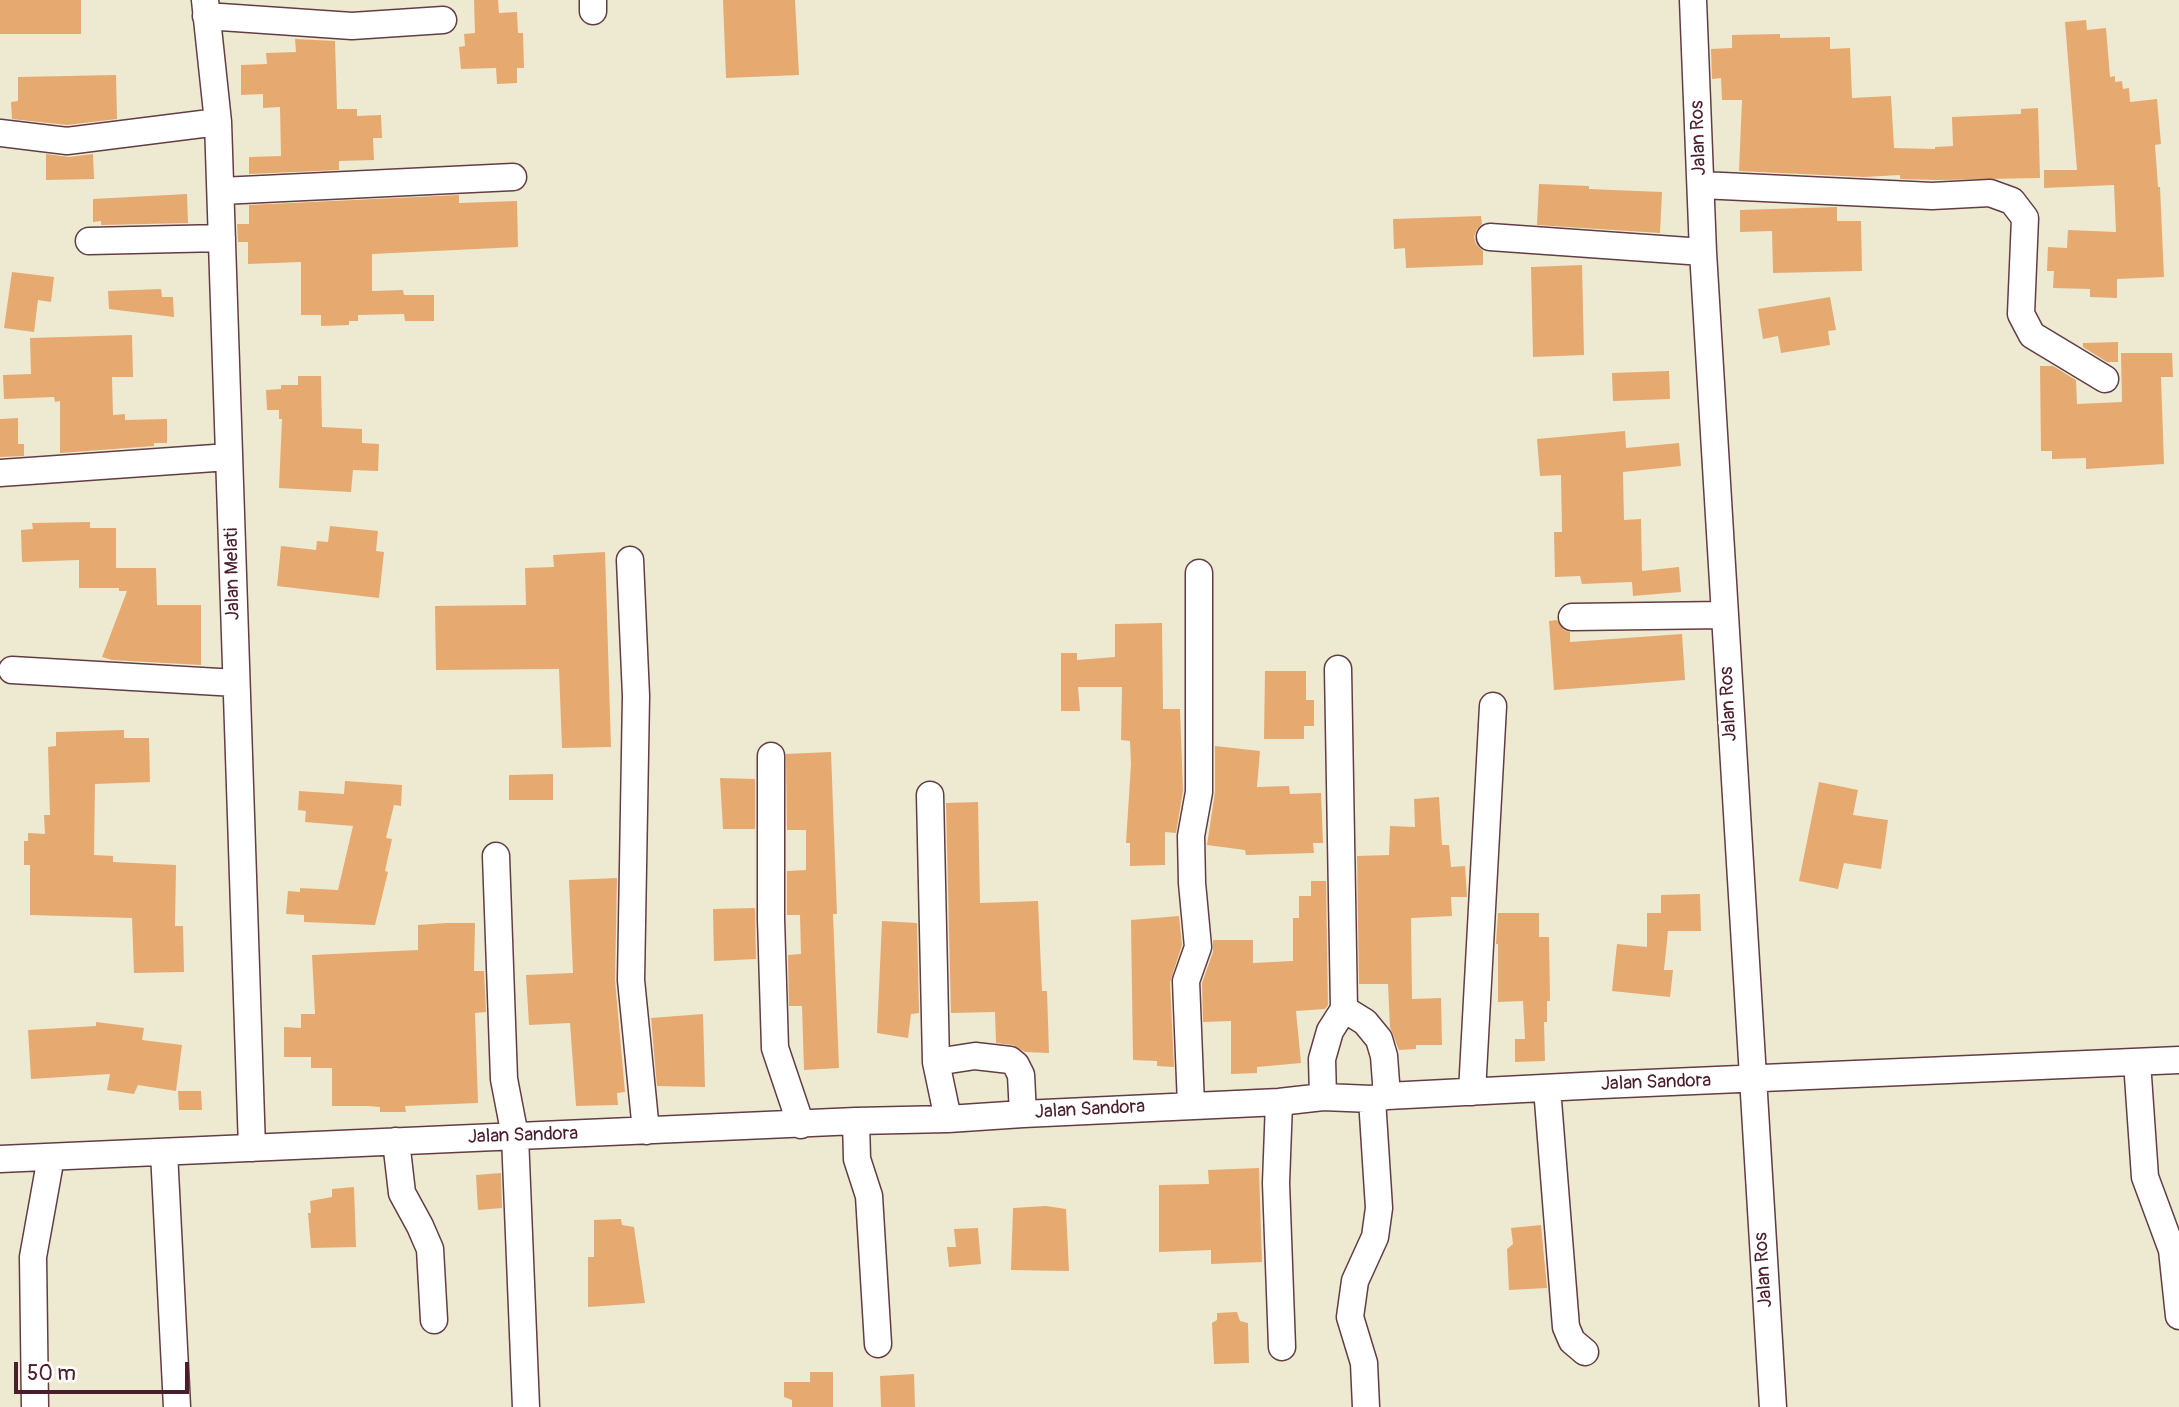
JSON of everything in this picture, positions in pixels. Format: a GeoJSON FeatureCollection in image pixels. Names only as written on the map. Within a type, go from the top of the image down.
{"type":"FeatureCollection","features":[{"type":"Feature","properties":{"kind":"street","name":"Jalan Ros"},"geometry":{"type":"LineString","coordinates":[[1693,0],[1703,252],[1751,1079],[1773,1407]]}},
{"type":"Feature","properties":{"kind":"street"},"geometry":{"type":"LineString","coordinates":[[205,8],[352,26],[443,20]]}},
{"type":"Feature","properties":{"kind":"street","name":"Jalan Melati"},"geometry":{"type":"LineString","coordinates":[[205,8],[218,122],[221,191],[252,1148]]}},
{"type":"Feature","properties":{"kind":"street"},"geometry":{"type":"LineString","coordinates":[[0,133],[67,141],[218,122]]}},
{"type":"Feature","properties":{"kind":"street"},"geometry":{"type":"LineString","coordinates":[[221,191],[513,177]]}},
{"type":"Feature","properties":{"kind":"street"},"geometry":{"type":"LineString","coordinates":[[1701,185],[1931,197],[1990,193],[2012,201],[2025,218],[2021,314],[2032,335],[2105,379]]}},
{"type":"Feature","properties":{"kind":"street"},"geometry":{"type":"LineString","coordinates":[[1490,237],[1703,252]]}},
{"type":"Feature","properties":{"kind":"street"},"geometry":{"type":"LineString","coordinates":[[89,241],[222,238]]}},
{"type":"Feature","properties":{"kind":"street"},"geometry":{"type":"LineString","coordinates":[[0,473],[229,457]]}},
{"type":"Feature","properties":{"kind":"street"},"geometry":{"type":"LineString","coordinates":[[630,560],[636,696],[631,980],[646,1131]]}},
{"type":"Feature","properties":{"kind":"street"},"geometry":{"type":"LineString","coordinates":[[1191,1105],[1186,981],[1198,947],[1191,836],[1199,792],[1199,573]]}},
{"type":"Feature","properties":{"kind":"street"},"geometry":{"type":"LineString","coordinates":[[1572,617],[1724,615]]}},
{"type":"Feature","properties":{"kind":"street"},"geometry":{"type":"LineString","coordinates":[[1323,1097],[1322,1059],[1331,1031],[1344,1009],[1338,669]]}},
{"type":"Feature","properties":{"kind":"street"},"geometry":{"type":"LineString","coordinates":[[12,670],[236,683]]}},
{"type":"Feature","properties":{"kind":"street"},"geometry":{"type":"LineString","coordinates":[[1472,1092],[1493,706]]}},
{"type":"Feature","properties":{"kind":"street"},"geometry":{"type":"LineString","coordinates":[[771,756],[771,919],[775,1048],[801,1125]]}},
{"type":"Feature","properties":{"kind":"street"},"geometry":{"type":"LineString","coordinates":[[930,795],[936,1062],[948,1119]]}},
{"type":"Feature","properties":{"kind":"street"},"geometry":{"type":"LineString","coordinates":[[496,856],[505,1079],[515,1136],[526,1407]]}},
{"type":"Feature","properties":{"kind":"street"},"geometry":{"type":"LineString","coordinates":[[1344,1009],[1365,1022],[1379,1039],[1384,1056],[1379,1098],[1379,1208],[1375,1237],[1355,1281],[1350,1317],[1364,1363],[1366,1407]]}},
{"type":"Feature","properties":{"kind":"street"},"geometry":{"type":"LineString","coordinates":[[936,1062],[975,1056],[1010,1060],[1021,1075],[1023,1114]]}},
{"type":"Feature","properties":{"kind":"street","name":"Jalan Sandora"},"geometry":{"type":"LineString","coordinates":[[0,1159],[948,1119],[1279,1102],[1323,1097],[1379,1098],[2179,1060]]}},
{"type":"Feature","properties":{"kind":"street"},"geometry":{"type":"LineString","coordinates":[[2137,1062],[2145,1177],[2172,1250],[2179,1316]]}},
{"type":"Feature","properties":{"kind":"street"},"geometry":{"type":"LineString","coordinates":[[1547,1088],[1566,1327],[1572,1341],[1584,1352]]}},
{"type":"Feature","properties":{"kind":"street"},"geometry":{"type":"LineString","coordinates":[[1279,1102],[1276,1183],[1282,1347]]}},
{"type":"Feature","properties":{"kind":"street"},"geometry":{"type":"LineString","coordinates":[[856,1121],[857,1159],[869,1196],[878,1344]]}},
{"type":"Feature","properties":{"kind":"street"},"geometry":{"type":"LineString","coordinates":[[396,1141],[402,1193],[430,1249],[434,1320]]}},
{"type":"Feature","properties":{"kind":"street"},"geometry":{"type":"LineString","coordinates":[[164,1152],[177,1407]]}},
{"type":"Feature","properties":{"kind":"street"},"geometry":{"type":"LineString","coordinates":[[35,1407],[33,1257],[51,1157]]}},
{"type":"Feature","properties":{"kind":"building"},"geometry":{"type":"Polygon","coordinates":[[[0,0],[81,0],[81,34],[0,34],[0,0]]]}},
{"type":"Feature","properties":{"kind":"building"},"geometry":{"type":"Polygon","coordinates":[[[474,0],[498,0],[499,13],[517,12],[518,33],[523,33],[524,68],[517,68],[517,83],[497,84],[496,68],[461,69],[459,47],[465,46],[464,34],[475,33],[474,0]]]}},
{"type":"Feature","properties":{"kind":"building"},"geometry":{"type":"Polygon","coordinates":[[[723,0],[795,0],[799,75],[726,78],[723,0]]]}},
{"type":"Feature","properties":{"kind":"building"},"geometry":{"type":"Polygon","coordinates":[[[2086,20],[2087,30],[2106,28],[2110,77],[2115,76],[2115,82],[2122,81],[2123,89],[2129,88],[2130,102],[2157,99],[2161,144],[2155,145],[2160,187],[2164,277],[2117,279],[2117,298],[2090,297],[2090,289],[2053,288],[2054,271],[2047,271],[2048,247],[2067,248],[2068,230],[2116,232],[2114,185],[2044,188],[2044,170],[2077,170],[2065,22],[2086,20]]]}},
{"type":"Feature","properties":{"kind":"building"},"geometry":{"type":"Polygon","coordinates":[[[1780,34],[1780,38],[1830,37],[1830,49],[1850,48],[1852,98],[1891,96],[1894,148],[1935,149],[1953,146],[1952,117],[2021,114],[2021,109],[2038,108],[2040,178],[1936,180],[1900,179],[1900,175],[1864,177],[1739,171],[1742,100],[1722,100],[1721,78],[1712,79],[1711,49],[1732,48],[1732,35],[1780,34]]]}},
{"type":"Feature","properties":{"kind":"building"},"geometry":{"type":"Polygon","coordinates":[[[295,39],[335,41],[337,109],[357,109],[357,116],[381,115],[382,138],[373,138],[374,160],[339,161],[339,170],[249,174],[249,157],[281,156],[280,107],[263,108],[263,94],[241,95],[241,65],[267,64],[266,53],[296,52],[295,39]]]}},
{"type":"Feature","properties":{"kind":"building"},"geometry":{"type":"Polygon","coordinates":[[[116,75],[117,119],[67,125],[12,119],[11,102],[18,101],[18,77],[116,75]]]}},
{"type":"Feature","properties":{"kind":"building"},"geometry":{"type":"Polygon","coordinates":[[[46,154],[69,157],[93,154],[94,179],[46,180],[46,154]]]}},
{"type":"Feature","properties":{"kind":"building"},"geometry":{"type":"Polygon","coordinates":[[[1539,184],[1662,192],[1660,233],[1537,225],[1539,184]]]}},
{"type":"Feature","properties":{"kind":"building"},"geometry":{"type":"Polygon","coordinates":[[[187,194],[188,223],[101,225],[101,221],[93,222],[93,199],[187,194]]]}},
{"type":"Feature","properties":{"kind":"building"},"geometry":{"type":"Polygon","coordinates":[[[459,195],[459,203],[517,201],[518,247],[372,254],[372,291],[403,290],[404,295],[434,295],[434,321],[405,321],[404,314],[358,315],[358,321],[349,321],[349,325],[321,326],[321,315],[301,315],[301,262],[248,264],[248,242],[238,242],[237,224],[249,224],[249,205],[459,195]]]}},
{"type":"Feature","properties":{"kind":"building"},"geometry":{"type":"Polygon","coordinates":[[[1837,207],[1837,221],[1861,221],[1862,271],[1773,273],[1772,231],[1740,232],[1740,210],[1837,207]]]}},
{"type":"Feature","properties":{"kind":"building"},"geometry":{"type":"Polygon","coordinates":[[[1481,216],[1482,224],[1474,237],[1476,244],[1483,251],[1483,265],[1406,268],[1405,248],[1394,249],[1393,219],[1481,216]]]}},
{"type":"Feature","properties":{"kind":"building"},"geometry":{"type":"Polygon","coordinates":[[[1582,265],[1584,355],[1533,357],[1531,267],[1582,265]]]}},
{"type":"Feature","properties":{"kind":"building"},"geometry":{"type":"Polygon","coordinates":[[[12,272],[54,277],[51,302],[38,300],[34,332],[4,328],[12,272]]]}},
{"type":"Feature","properties":{"kind":"building"},"geometry":{"type":"Polygon","coordinates":[[[161,289],[162,297],[173,297],[174,317],[109,309],[108,291],[161,289]]]}},
{"type":"Feature","properties":{"kind":"building"},"geometry":{"type":"Polygon","coordinates":[[[1830,297],[1836,330],[1828,331],[1830,345],[1781,353],[1778,336],[1763,339],[1758,309],[1830,297]]]}},
{"type":"Feature","properties":{"kind":"building"},"geometry":{"type":"Polygon","coordinates":[[[132,335],[133,377],[112,377],[113,415],[125,414],[125,420],[167,419],[167,443],[60,453],[60,401],[55,402],[54,397],[4,399],[3,375],[31,374],[30,338],[132,335]]]}},
{"type":"Feature","properties":{"kind":"building"},"geometry":{"type":"Polygon","coordinates":[[[2118,342],[2118,362],[2107,362],[2083,347],[2083,343],[2118,342]]]}},
{"type":"Feature","properties":{"kind":"building"},"geometry":{"type":"Polygon","coordinates":[[[2121,353],[2172,353],[2173,377],[2161,377],[2164,464],[2086,469],[2086,458],[2052,459],[2052,451],[2041,451],[2040,366],[2053,366],[2076,380],[2077,404],[2122,402],[2121,353]]]}},
{"type":"Feature","properties":{"kind":"building"},"geometry":{"type":"Polygon","coordinates":[[[1669,371],[1670,399],[1613,401],[1612,373],[1669,371]]]}},
{"type":"Feature","properties":{"kind":"building"},"geometry":{"type":"Polygon","coordinates":[[[298,376],[321,376],[322,427],[362,429],[362,443],[379,444],[378,471],[353,470],[351,492],[279,488],[282,419],[279,419],[279,410],[267,410],[266,390],[281,389],[281,385],[298,385],[298,376]]]}},
{"type":"Feature","properties":{"kind":"building"},"geometry":{"type":"Polygon","coordinates":[[[18,418],[18,444],[24,444],[24,456],[0,457],[0,419],[18,418]]]}},
{"type":"Feature","properties":{"kind":"building"},"geometry":{"type":"Polygon","coordinates":[[[1625,431],[1626,448],[1679,443],[1681,466],[1623,472],[1624,520],[1641,519],[1642,571],[1679,567],[1681,592],[1633,596],[1632,582],[1582,584],[1580,576],[1555,577],[1554,532],[1562,532],[1561,475],[1540,476],[1537,439],[1625,431]]]}},
{"type":"Feature","properties":{"kind":"building"},"geometry":{"type":"Polygon","coordinates":[[[90,522],[90,528],[116,528],[116,568],[156,568],[157,605],[201,605],[201,665],[112,660],[102,657],[127,591],[119,591],[119,588],[79,588],[79,560],[22,562],[21,530],[33,529],[32,523],[90,522]]]}},
{"type":"Feature","properties":{"kind":"building"},"geometry":{"type":"Polygon","coordinates":[[[330,526],[378,531],[376,551],[384,552],[379,598],[277,586],[281,546],[316,550],[317,541],[328,542],[330,526]]]}},
{"type":"Feature","properties":{"kind":"building"},"geometry":{"type":"Polygon","coordinates":[[[605,552],[611,747],[562,748],[559,669],[436,670],[435,606],[526,605],[525,568],[554,567],[553,555],[605,552]]]}},
{"type":"Feature","properties":{"kind":"building"},"geometry":{"type":"Polygon","coordinates":[[[1557,620],[1564,630],[1570,632],[1570,642],[1682,634],[1685,680],[1554,690],[1549,621],[1557,620]]]}},
{"type":"Feature","properties":{"kind":"building"},"geometry":{"type":"Polygon","coordinates":[[[1162,623],[1163,709],[1180,709],[1183,791],[1176,833],[1165,832],[1165,865],[1130,866],[1130,843],[1126,843],[1130,741],[1121,740],[1122,687],[1078,687],[1080,711],[1061,711],[1061,653],[1077,653],[1077,660],[1115,657],[1115,624],[1162,623]]]}},
{"type":"Feature","properties":{"kind":"building"},"geometry":{"type":"Polygon","coordinates":[[[1265,671],[1306,671],[1306,700],[1314,700],[1314,726],[1304,726],[1304,739],[1264,739],[1265,671]]]}},
{"type":"Feature","properties":{"kind":"building"},"geometry":{"type":"Polygon","coordinates":[[[124,730],[124,738],[149,738],[150,782],[95,784],[94,855],[113,856],[113,862],[176,865],[175,926],[183,926],[184,972],[134,973],[132,918],[30,915],[30,865],[24,865],[24,841],[28,841],[28,833],[45,834],[44,815],[50,815],[48,747],[56,746],[56,732],[124,730]]]}},
{"type":"Feature","properties":{"kind":"building"},"geometry":{"type":"Polygon","coordinates":[[[1215,746],[1260,751],[1257,787],[1289,786],[1290,794],[1321,793],[1323,843],[1313,843],[1314,853],[1246,855],[1245,850],[1207,845],[1215,792],[1215,746]]]}},
{"type":"Feature","properties":{"kind":"building"},"geometry":{"type":"Polygon","coordinates":[[[831,752],[837,914],[833,914],[839,1068],[804,1070],[802,1006],[789,1006],[788,955],[801,954],[800,915],[787,915],[787,871],[806,870],[806,830],[787,830],[786,754],[831,752]]]}},
{"type":"Feature","properties":{"kind":"building"},"geometry":{"type":"Polygon","coordinates":[[[553,774],[553,800],[509,800],[509,775],[553,774]]]}},
{"type":"Feature","properties":{"kind":"building"},"geometry":{"type":"Polygon","coordinates":[[[720,778],[755,779],[755,829],[723,829],[720,778]]]}},
{"type":"Feature","properties":{"kind":"building"},"geometry":{"type":"Polygon","coordinates":[[[345,781],[402,785],[401,806],[394,805],[386,838],[392,839],[385,871],[388,872],[375,925],[304,922],[304,915],[286,914],[288,891],[300,892],[300,888],[338,890],[353,826],[305,822],[306,811],[298,810],[299,791],[344,794],[345,781]]]}},
{"type":"Feature","properties":{"kind":"building"},"geometry":{"type":"Polygon","coordinates":[[[1819,782],[1858,790],[1853,815],[1888,820],[1881,869],[1844,863],[1838,889],[1799,881],[1819,782]]]}},
{"type":"Feature","properties":{"kind":"building"},"geometry":{"type":"Polygon","coordinates":[[[1439,797],[1442,845],[1449,845],[1451,867],[1465,866],[1467,897],[1451,897],[1452,916],[1411,918],[1412,999],[1441,998],[1442,1045],[1416,1045],[1416,1049],[1399,1050],[1390,1027],[1388,984],[1359,984],[1357,856],[1389,855],[1390,826],[1415,827],[1414,799],[1439,797]]]}},
{"type":"Feature","properties":{"kind":"building"},"geometry":{"type":"Polygon","coordinates":[[[978,802],[980,903],[1038,901],[1042,991],[1047,991],[1049,1053],[1025,1052],[1013,1045],[996,1043],[995,1012],[951,1013],[946,803],[978,802]]]}},
{"type":"Feature","properties":{"kind":"building"},"geometry":{"type":"Polygon","coordinates":[[[617,878],[615,980],[625,1092],[617,1093],[618,1105],[576,1106],[570,1023],[529,1025],[526,975],[573,973],[569,880],[617,878]]]}},
{"type":"Feature","properties":{"kind":"building"},"geometry":{"type":"Polygon","coordinates":[[[1311,881],[1326,881],[1328,1005],[1325,1009],[1296,1011],[1301,1063],[1257,1067],[1257,1073],[1231,1074],[1231,1021],[1203,1022],[1202,983],[1213,952],[1213,940],[1253,940],[1253,963],[1293,961],[1293,918],[1299,918],[1299,896],[1311,896],[1311,881]]]}},
{"type":"Feature","properties":{"kind":"building"},"geometry":{"type":"Polygon","coordinates":[[[1700,894],[1701,931],[1668,931],[1664,970],[1673,970],[1670,997],[1612,991],[1617,944],[1647,947],[1647,913],[1661,913],[1661,895],[1700,894]]]}},
{"type":"Feature","properties":{"kind":"building"},"geometry":{"type":"Polygon","coordinates":[[[755,908],[756,959],[714,961],[713,909],[755,908]]]}},
{"type":"Feature","properties":{"kind":"building"},"geometry":{"type":"Polygon","coordinates":[[[1498,913],[1539,913],[1539,937],[1549,937],[1550,1001],[1547,1001],[1547,1022],[1544,1022],[1545,1061],[1515,1062],[1515,1039],[1525,1039],[1523,1001],[1498,1002],[1498,913]]]}},
{"type":"Feature","properties":{"kind":"building"},"geometry":{"type":"Polygon","coordinates":[[[1179,916],[1182,945],[1170,982],[1174,1067],[1157,1066],[1157,1061],[1133,1060],[1131,920],[1179,916]]]}},
{"type":"Feature","properties":{"kind":"building"},"geometry":{"type":"Polygon","coordinates":[[[882,921],[917,923],[919,1013],[911,1014],[908,1038],[877,1033],[882,921]]]}},
{"type":"Feature","properties":{"kind":"building"},"geometry":{"type":"Polygon","coordinates":[[[475,923],[474,971],[484,971],[486,1012],[475,1013],[478,1103],[405,1106],[406,1112],[380,1112],[380,1107],[368,1106],[332,1106],[332,1068],[311,1068],[311,1057],[284,1057],[284,1027],[301,1028],[301,1014],[315,1014],[312,955],[418,950],[418,925],[475,923]]]}},
{"type":"Feature","properties":{"kind":"building"},"geometry":{"type":"Polygon","coordinates":[[[703,1014],[705,1087],[657,1086],[651,1018],[703,1014]]]}},
{"type":"Feature","properties":{"kind":"building"},"geometry":{"type":"Polygon","coordinates":[[[96,1022],[144,1028],[142,1040],[182,1045],[176,1091],[138,1085],[134,1094],[107,1090],[110,1074],[31,1079],[28,1030],[96,1026],[96,1022]]]}},
{"type":"Feature","properties":{"kind":"building"},"geometry":{"type":"Polygon","coordinates":[[[178,1091],[201,1091],[202,1110],[179,1110],[178,1091]]]}},
{"type":"Feature","properties":{"kind":"building"},"geometry":{"type":"Polygon","coordinates":[[[1259,1168],[1262,1262],[1211,1264],[1211,1250],[1159,1252],[1159,1185],[1209,1184],[1208,1170],[1259,1168]]]}},
{"type":"Feature","properties":{"kind":"building"},"geometry":{"type":"Polygon","coordinates":[[[501,1173],[502,1208],[478,1210],[476,1175],[501,1173]]]}},
{"type":"Feature","properties":{"kind":"building"},"geometry":{"type":"Polygon","coordinates":[[[354,1187],[356,1247],[311,1248],[308,1213],[311,1213],[310,1201],[332,1197],[332,1189],[354,1187]]]}},
{"type":"Feature","properties":{"kind":"building"},"geometry":{"type":"Polygon","coordinates":[[[1046,1206],[1066,1209],[1069,1271],[1011,1270],[1013,1208],[1046,1206]]]}},
{"type":"Feature","properties":{"kind":"building"},"geometry":{"type":"Polygon","coordinates":[[[621,1219],[622,1225],[634,1227],[645,1303],[588,1307],[588,1257],[594,1257],[594,1220],[621,1219]]]}},
{"type":"Feature","properties":{"kind":"building"},"geometry":{"type":"Polygon","coordinates":[[[1541,1225],[1547,1288],[1509,1290],[1507,1249],[1513,1244],[1511,1228],[1541,1225]]]}},
{"type":"Feature","properties":{"kind":"building"},"geometry":{"type":"Polygon","coordinates":[[[978,1228],[981,1264],[949,1267],[947,1247],[956,1247],[954,1229],[978,1228]]]}},
{"type":"Feature","properties":{"kind":"building"},"geometry":{"type":"Polygon","coordinates":[[[1237,1312],[1240,1321],[1248,1323],[1249,1363],[1214,1364],[1212,1323],[1217,1320],[1217,1313],[1237,1312]]]}},
{"type":"Feature","properties":{"kind":"building"},"geometry":{"type":"Polygon","coordinates":[[[810,1372],[833,1372],[833,1407],[792,1407],[792,1400],[784,1397],[784,1382],[810,1382],[810,1372]]]}},
{"type":"Feature","properties":{"kind":"building"},"geometry":{"type":"Polygon","coordinates":[[[914,1374],[915,1407],[881,1407],[880,1376],[914,1374]]]}}]}
